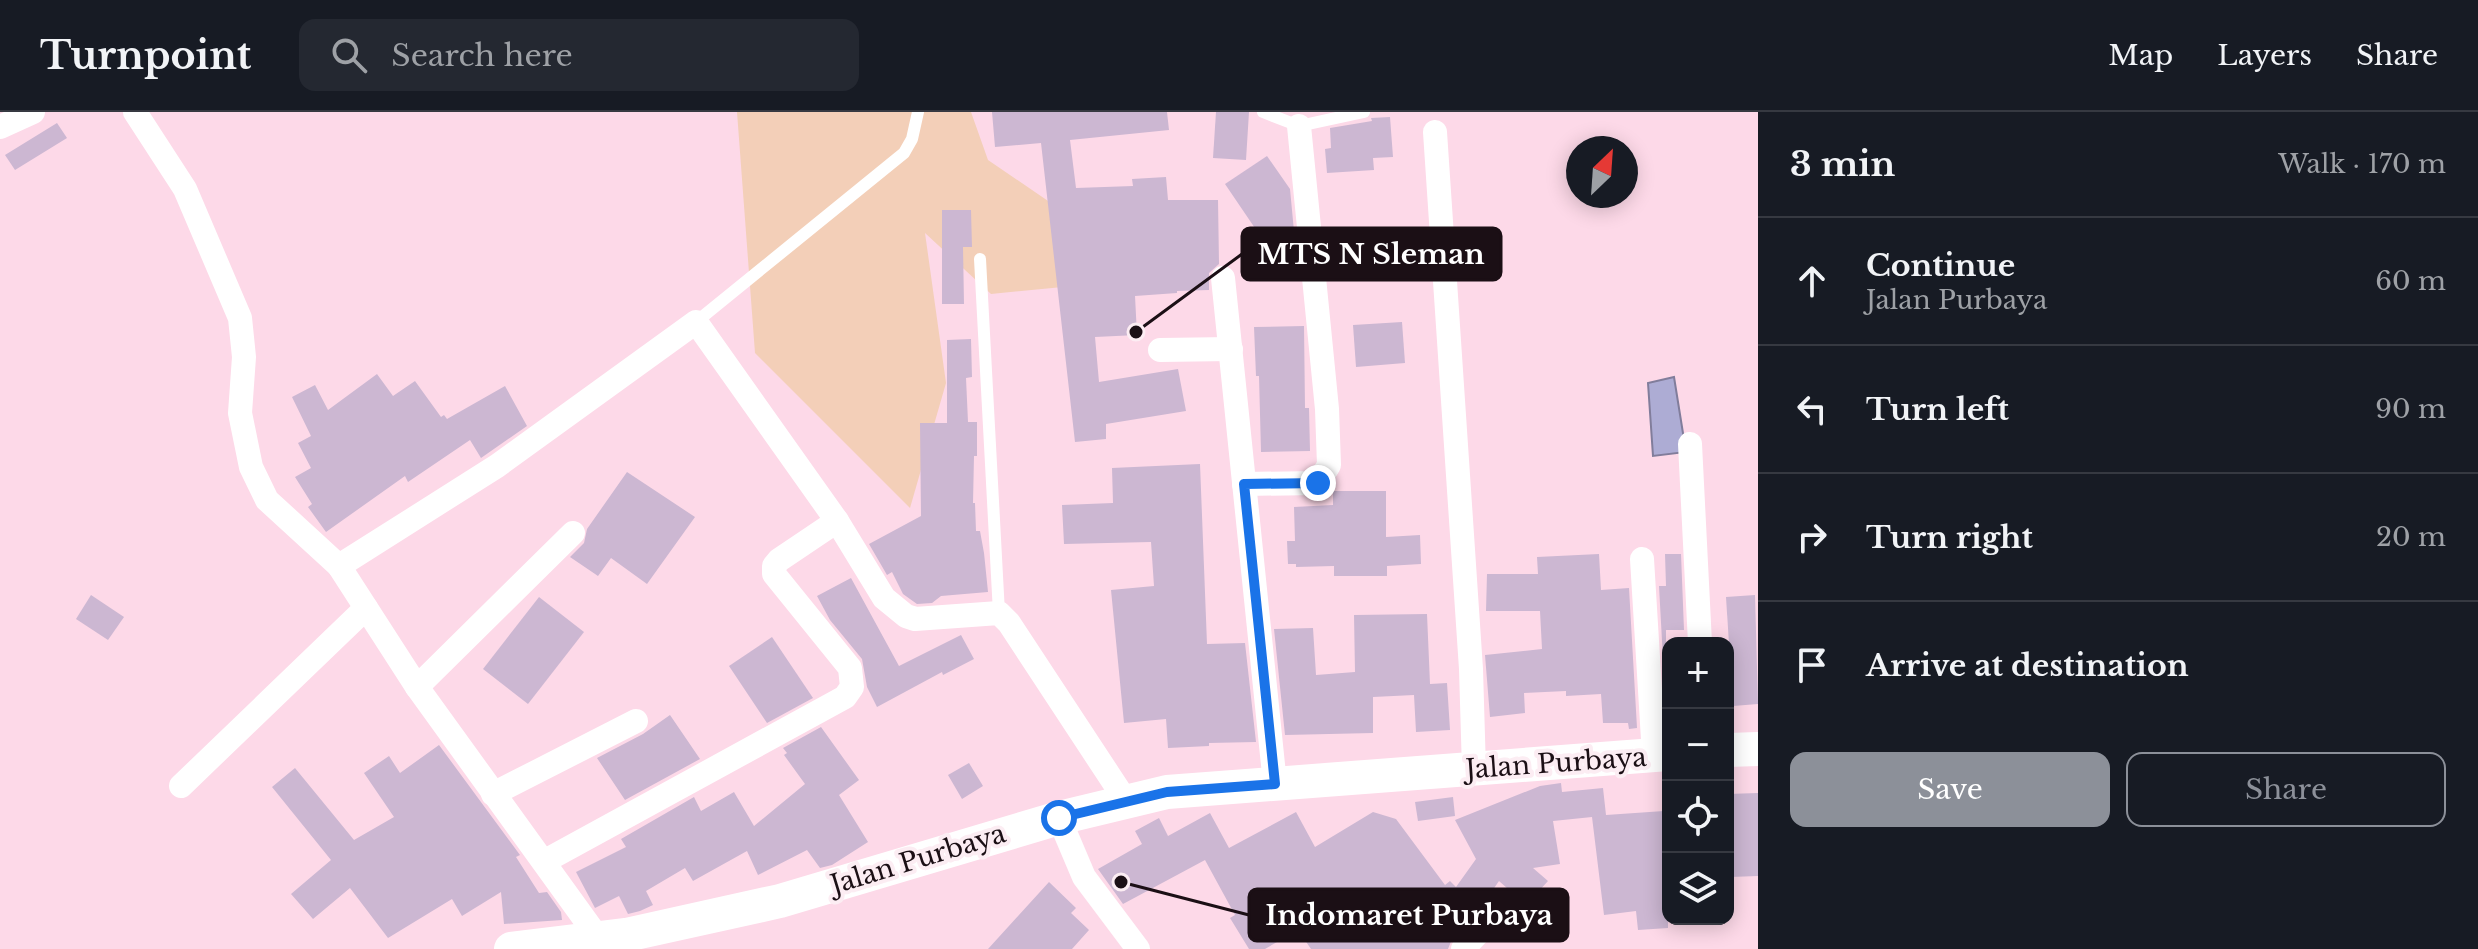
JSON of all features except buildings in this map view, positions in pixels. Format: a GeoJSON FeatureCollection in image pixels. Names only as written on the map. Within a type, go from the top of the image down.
{"type":"FeatureCollection","features":[{"type":"Feature","properties":{"kind":"main road"},"geometry":{"type":"LineString","coordinates":[[1734,750],[1758,749]]}},
{"type":"Feature","properties":{"kind":"main road","name":"Jalan Purbaya"},"geometry":{"type":"LineString","coordinates":[[511,949],[620,941],[780,901],[1059,818],[1167,792],[1661,755]]}},
{"type":"Feature","properties":{"kind":"street"},"geometry":{"type":"LineString","coordinates":[[0,127],[32,112]]}},
{"type":"Feature","properties":{"kind":"street"},"geometry":{"type":"LineString","coordinates":[[135,112],[185,189],[240,318],[244,357],[240,413],[251,467],[267,500],[339,566],[417,687],[493,794],[545,861],[620,941]]}},
{"type":"Feature","properties":{"kind":"street"},"geometry":{"type":"LineString","coordinates":[[1244,484],[1318,483],[1329,465],[1327,409],[1299,126]]}},
{"type":"Feature","properties":{"kind":"street"},"geometry":{"type":"LineString","coordinates":[[1435,132],[1471,669],[1474,770]]}},
{"type":"Feature","properties":{"kind":"street"},"geometry":{"type":"LineString","coordinates":[[1223,278],[1275,784]]}},
{"type":"Feature","properties":{"kind":"street"},"geometry":{"type":"LineString","coordinates":[[339,566],[497,466],[696,322],[837,521],[884,598],[906,616],[915,619],[999,613],[1009,623],[1126,801]]}},
{"type":"Feature","properties":{"kind":"street"},"geometry":{"type":"LineString","coordinates":[[1160,350],[1231,349]]}},
{"type":"Feature","properties":{"kind":"street"},"geometry":{"type":"LineString","coordinates":[[1690,444],[1700,637]]}},
{"type":"Feature","properties":{"kind":"street"},"geometry":{"type":"LineString","coordinates":[[545,861],[845,697],[852,687],[850,668],[774,574],[774,566],[779,560],[837,521]]}},
{"type":"Feature","properties":{"kind":"street"},"geometry":{"type":"LineString","coordinates":[[417,687],[573,533]]}},
{"type":"Feature","properties":{"kind":"street"},"geometry":{"type":"LineString","coordinates":[[1642,559],[1661,755]]}},
{"type":"Feature","properties":{"kind":"street"},"geometry":{"type":"LineString","coordinates":[[181,786],[366,608]]}},
{"type":"Feature","properties":{"kind":"street"},"geometry":{"type":"LineString","coordinates":[[493,794],[636,721]]}},
{"type":"Feature","properties":{"kind":"street"},"geometry":{"type":"LineString","coordinates":[[1059,818],[1084,877],[1138,949]]}},
{"type":"Feature","properties":{"kind":"street"},"geometry":{"type":"LineString","coordinates":[[1463,949],[1482,929]]}},
{"type":"Feature","properties":{"kind":"lane"},"geometry":{"type":"LineString","coordinates":[[696,322],[904,153],[912,139],[918,112]]}},
{"type":"Feature","properties":{"kind":"lane"},"geometry":{"type":"LineString","coordinates":[[1263,112],[1299,126],[1364,112]]}},
{"type":"Feature","properties":{"kind":"lane"},"geometry":{"type":"LineString","coordinates":[[980,259],[999,613]]}},
{"type":"Feature","properties":{"kind":"shaded area"},"geometry":{"type":"Polygon","coordinates":[[[737,112],[971,112],[988,160],[1051,203],[1073,286],[991,294],[925,233],[946,383],[910,508],[755,353],[737,112]]]}},
{"type":"Feature","properties":{"kind":"water"},"geometry":{"type":"Polygon","coordinates":[[[1674,377],[1686,452],[1653,456],[1648,383],[1674,377]]]}},
{"type":"Feature","properties":{"kind":"place","name":"MTS N Sleman"},"geometry":{"type":"Point","coordinates":[1136,332]}},
{"type":"Feature","properties":{"kind":"place","name":"Indomaret Purbaya"},"geometry":{"type":"Point","coordinates":[1121,882]}},
{"type":"Feature","properties":{"kind":"route"},"geometry":{"type":"LineString","coordinates":[[1059,818],[1167,792],[1275,784],[1244,484],[1318,483]]}}]}
